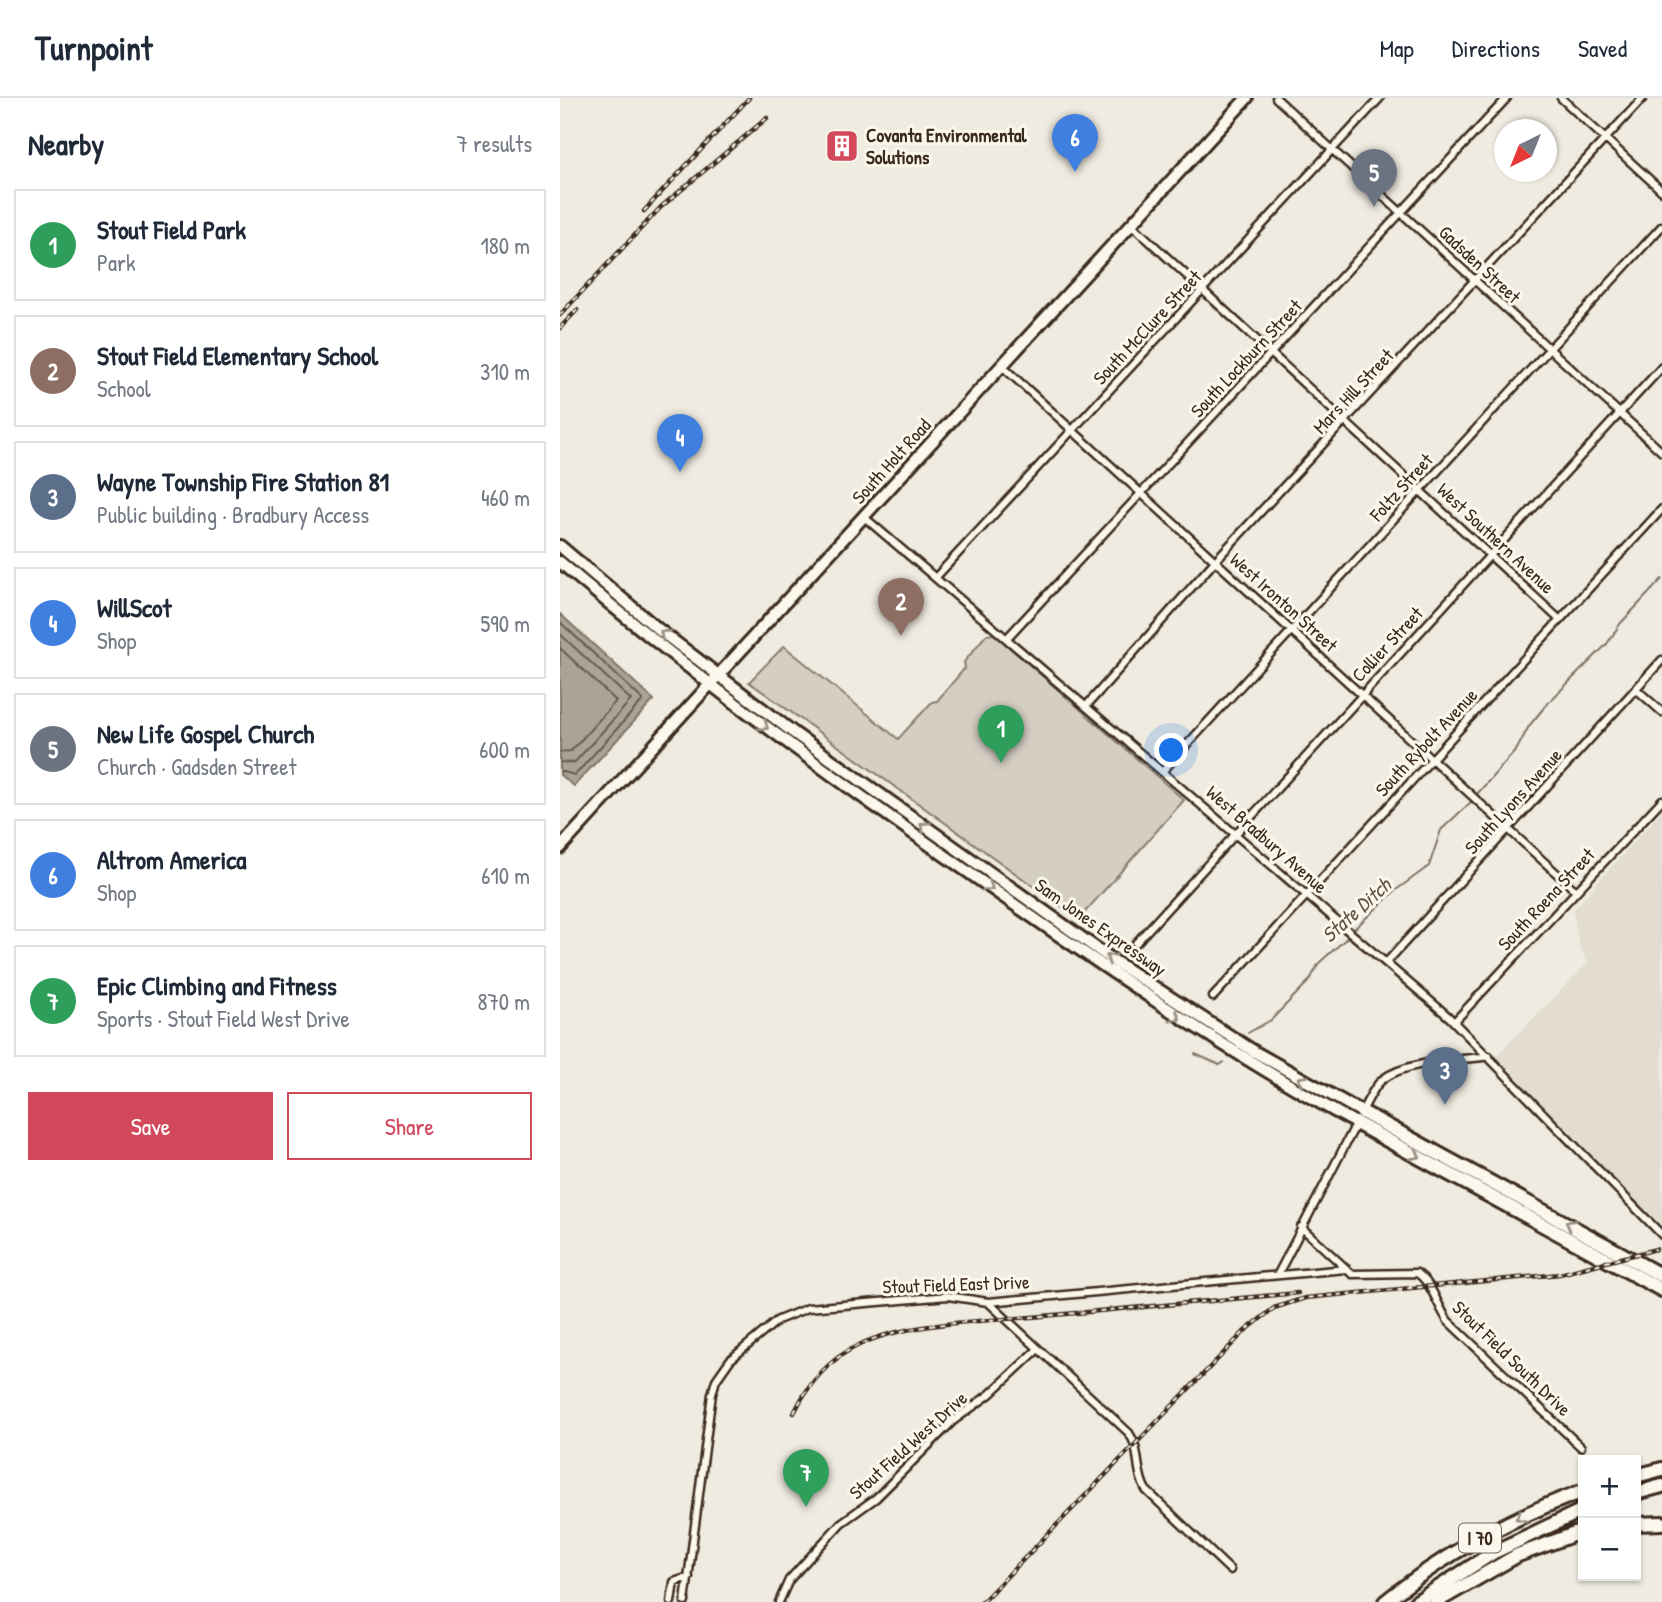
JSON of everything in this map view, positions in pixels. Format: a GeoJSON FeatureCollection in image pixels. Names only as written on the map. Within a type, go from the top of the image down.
{"type":"FeatureCollection","features":[{"type":"Feature","properties":{"kind":"highway","name":"Sam Jones Expressway"},"geometry":{"type":"LineString","coordinates":[[1359,1118],[1659,1274]]}},
{"type":"Feature","properties":{"kind":"highway","name":"Sam Jones Expressway"},"geometry":{"type":"LineString","coordinates":[[1359,1118],[1662,1290]]}},
{"type":"Feature","properties":{"kind":"highway"},"geometry":{"type":"LineString","coordinates":[[1641,1475],[1662,1469]]}},
{"type":"Feature","properties":{"kind":"highway"},"geometry":{"type":"LineString","coordinates":[[1641,1492],[1662,1486]]}},
{"type":"Feature","properties":{"kind":"highway","name":"I 70"},"geometry":{"type":"LineString","coordinates":[[1385,1602],[1440,1562],[1485,1535],[1578,1493]]}},
{"type":"Feature","properties":{"kind":"highway","name":"I 70"},"geometry":{"type":"LineString","coordinates":[[1416,1602],[1494,1552],[1578,1512]]}},
{"type":"Feature","properties":{"kind":"highway"},"geometry":{"type":"LineString","coordinates":[[1641,1524],[1662,1523]]}},
{"type":"Feature","properties":{"kind":"highway"},"geometry":{"type":"LineString","coordinates":[[1436,1602],[1518,1555],[1578,1533]]}},
{"type":"Feature","properties":{"kind":"main road","name":"South Holt Road"},"geometry":{"type":"LineString","coordinates":[[560,848],[1247,98]]}},
{"type":"Feature","properties":{"kind":"main road","name":"Sam Jones Expressway"},"geometry":{"type":"LineString","coordinates":[[560,546],[718,676],[1157,990],[1359,1118]]}},
{"type":"Feature","properties":{"kind":"main road","name":"Sam Jones Expressway"},"geometry":{"type":"LineString","coordinates":[[560,562],[709,685],[1147,998],[1250,1063],[1359,1118]]}},
{"type":"Feature","properties":{"kind":"street","name":"Gadsden Street"},"geometry":{"type":"LineString","coordinates":[[1276,98],[1662,452]]}},
{"type":"Feature","properties":{"kind":"street","name":"South McClure Street"},"geometry":{"type":"LineString","coordinates":[[936,577],[1380,98]]}},
{"type":"Feature","properties":{"kind":"street","name":"South Lockburn Street"},"geometry":{"type":"LineString","coordinates":[[1007,638],[1507,98]]}},
{"type":"Feature","properties":{"kind":"street"},"geometry":{"type":"LineString","coordinates":[[1562,98],[1662,191]]}},
{"type":"Feature","properties":{"kind":"street","name":"Mars Hill Street"},"geometry":{"type":"LineString","coordinates":[[1087,705],[1215,561],[1643,98]]}},
{"type":"Feature","properties":{"kind":"street","name":"West Southern Avenue"},"geometry":{"type":"LineString","coordinates":[[1131,224],[1493,554],[1560,620]]}},
{"type":"Feature","properties":{"kind":"street","name":"Foltz Street"},"geometry":{"type":"LineString","coordinates":[[1163,771],[1662,226]]}},
{"type":"Feature","properties":{"kind":"street","name":"West Ironton Street"},"geometry":{"type":"LineString","coordinates":[[1002,366],[1576,891]]}},
{"type":"Feature","properties":{"kind":"street","name":"Collier Street"},"geometry":{"type":"LineString","coordinates":[[1136,943],[1662,367]]}},
{"type":"Feature","properties":{"kind":"street","name":"South Rybolt Avenue"},"geometry":{"type":"LineString","coordinates":[[1213,997],[1662,509]]}},
{"type":"Feature","properties":{"kind":"street","name":"West Bradbury Avenue"},"geometry":{"type":"LineString","coordinates":[[864,517],[1308,894],[1454,1022],[1662,1235]]}},
{"type":"Feature","properties":{"kind":"street","name":"South Lyons Avenue"},"geometry":{"type":"LineString","coordinates":[[1386,962],[1662,660]]}},
{"type":"Feature","properties":{"kind":"street"},"geometry":{"type":"LineString","coordinates":[[1636,689],[1662,712]]}},
{"type":"Feature","properties":{"kind":"street","name":"South Roena Street"},"geometry":{"type":"LineString","coordinates":[[1454,1022],[1662,800]]}},
{"type":"Feature","properties":{"kind":"street"},"geometry":{"type":"LineString","coordinates":[[1278,1275],[1376,1086],[1388,1077],[1419,1067],[1489,1056]]}},
{"type":"Feature","properties":{"kind":"street"},"geometry":{"type":"LineString","coordinates":[[1301,1227],[1346,1269]]}},
{"type":"Feature","properties":{"kind":"street","name":"Stout Field South Drive"},"geometry":{"type":"LineString","coordinates":[[1346,1269],[1358,1276],[1417,1273],[1430,1286],[1438,1307],[1448,1321],[1581,1447]]}},
{"type":"Feature","properties":{"kind":"street","name":"Stout Field East Drive"},"geometry":{"type":"LineString","coordinates":[[685,1602],[712,1391],[730,1360],[778,1320],[796,1311],[948,1296],[988,1302],[1346,1269]]}},
{"type":"Feature","properties":{"kind":"street"},"geometry":{"type":"LineString","coordinates":[[988,1302],[1129,1433],[1135,1444],[1140,1475],[1146,1490],[1230,1570]]}},
{"type":"Feature","properties":{"kind":"street","name":"Stout Field West Drive"},"geometry":{"type":"LineString","coordinates":[[779,1602],[789,1580],[841,1523],[876,1498],[953,1421],[990,1394],[1038,1349]]}},
{"type":"Feature","properties":{"kind":"street"},"geometry":{"type":"LineString","coordinates":[[671,1602],[676,1580],[689,1577]]}},
{"type":"Feature","properties":{"kind":"shaded area"},"geometry":{"type":"Polygon","coordinates":[[[994,634],[1184,800],[1079,919],[749,682],[784,646],[898,739],[932,702],[937,701],[965,668],[964,662],[986,635],[994,634]]]}},
{"type":"Feature","properties":{"kind":"shaded area"},"geometry":{"type":"Polygon","coordinates":[[[1662,811],[1662,1229],[1591,1160],[1495,1057],[1588,963],[1579,945],[1573,910],[1662,811]]]}},
{"type":"Feature","properties":{"kind":"water"},"geometry":{"type":"Polygon","coordinates":[[[560,614],[654,700],[574,786],[560,775],[560,614]]]}},
{"type":"Feature","properties":{"kind":"waterway","name":"State Ditch"},"geometry":{"type":"LineString","coordinates":[[1477,794],[1517,749],[1529,726],[1547,704],[1607,644],[1620,624],[1662,579]]}},
{"type":"Feature","properties":{"kind":"waterway","name":"State Ditch"},"geometry":{"type":"LineString","coordinates":[[1352,931],[1396,890],[1429,866],[1441,830],[1472,801]]}},
{"type":"Feature","properties":{"kind":"waterway","name":"State Ditch"},"geometry":{"type":"LineString","coordinates":[[1248,1033],[1271,1020],[1310,980],[1319,963],[1349,936]]}},
{"type":"Feature","properties":{"kind":"waterway","name":"State Ditch"},"geometry":{"type":"LineString","coordinates":[[1195,1054],[1220,1065],[1224,1062]]}},
{"type":"Feature","properties":{"kind":"railway"},"geometry":{"type":"LineString","coordinates":[[644,211],[749,98]]}},
{"type":"Feature","properties":{"kind":"railway"},"geometry":{"type":"LineString","coordinates":[[560,315],[661,207],[767,118]]}},
{"type":"Feature","properties":{"kind":"railway"},"geometry":{"type":"LineString","coordinates":[[560,328],[577,310]]}},
{"type":"Feature","properties":{"kind":"railway"},"geometry":{"type":"LineString","coordinates":[[982,1602],[1245,1331],[1274,1308],[1305,1298],[1560,1274],[1656,1249]]}},
{"type":"Feature","properties":{"kind":"railway"},"geometry":{"type":"LineString","coordinates":[[794,1413],[813,1382],[838,1357],[859,1345],[898,1332],[967,1322],[1298,1293]]}},
{"type":"Feature","properties":{"kind":"place","name":"Covanta Environmental Solutions"},"geometry":{"type":"Point","coordinates":[842,146]}},
{"type":"Feature","properties":{"kind":"place","name":"Altrom America"},"geometry":{"type":"Point","coordinates":[1075,172]}},
{"type":"Feature","properties":{"kind":"place","name":"New Life Gospel Church"},"geometry":{"type":"Point","coordinates":[1374,207]}},
{"type":"Feature","properties":{"kind":"place","name":"WillScot"},"geometry":{"type":"Point","coordinates":[680,472]}},
{"type":"Feature","properties":{"kind":"place","name":"Stout Field Elementary School"},"geometry":{"type":"Point","coordinates":[901,636]}},
{"type":"Feature","properties":{"kind":"place","name":"Stout Field Park"},"geometry":{"type":"Point","coordinates":[1001,763]}},
{"type":"Feature","properties":{"kind":"place","name":"Wayne Township Fire Station 81"},"geometry":{"type":"Point","coordinates":[1445,1105]}},
{"type":"Feature","properties":{"kind":"place","name":"Epic Climbing and Fitness"},"geometry":{"type":"Point","coordinates":[806,1507]}}]}
